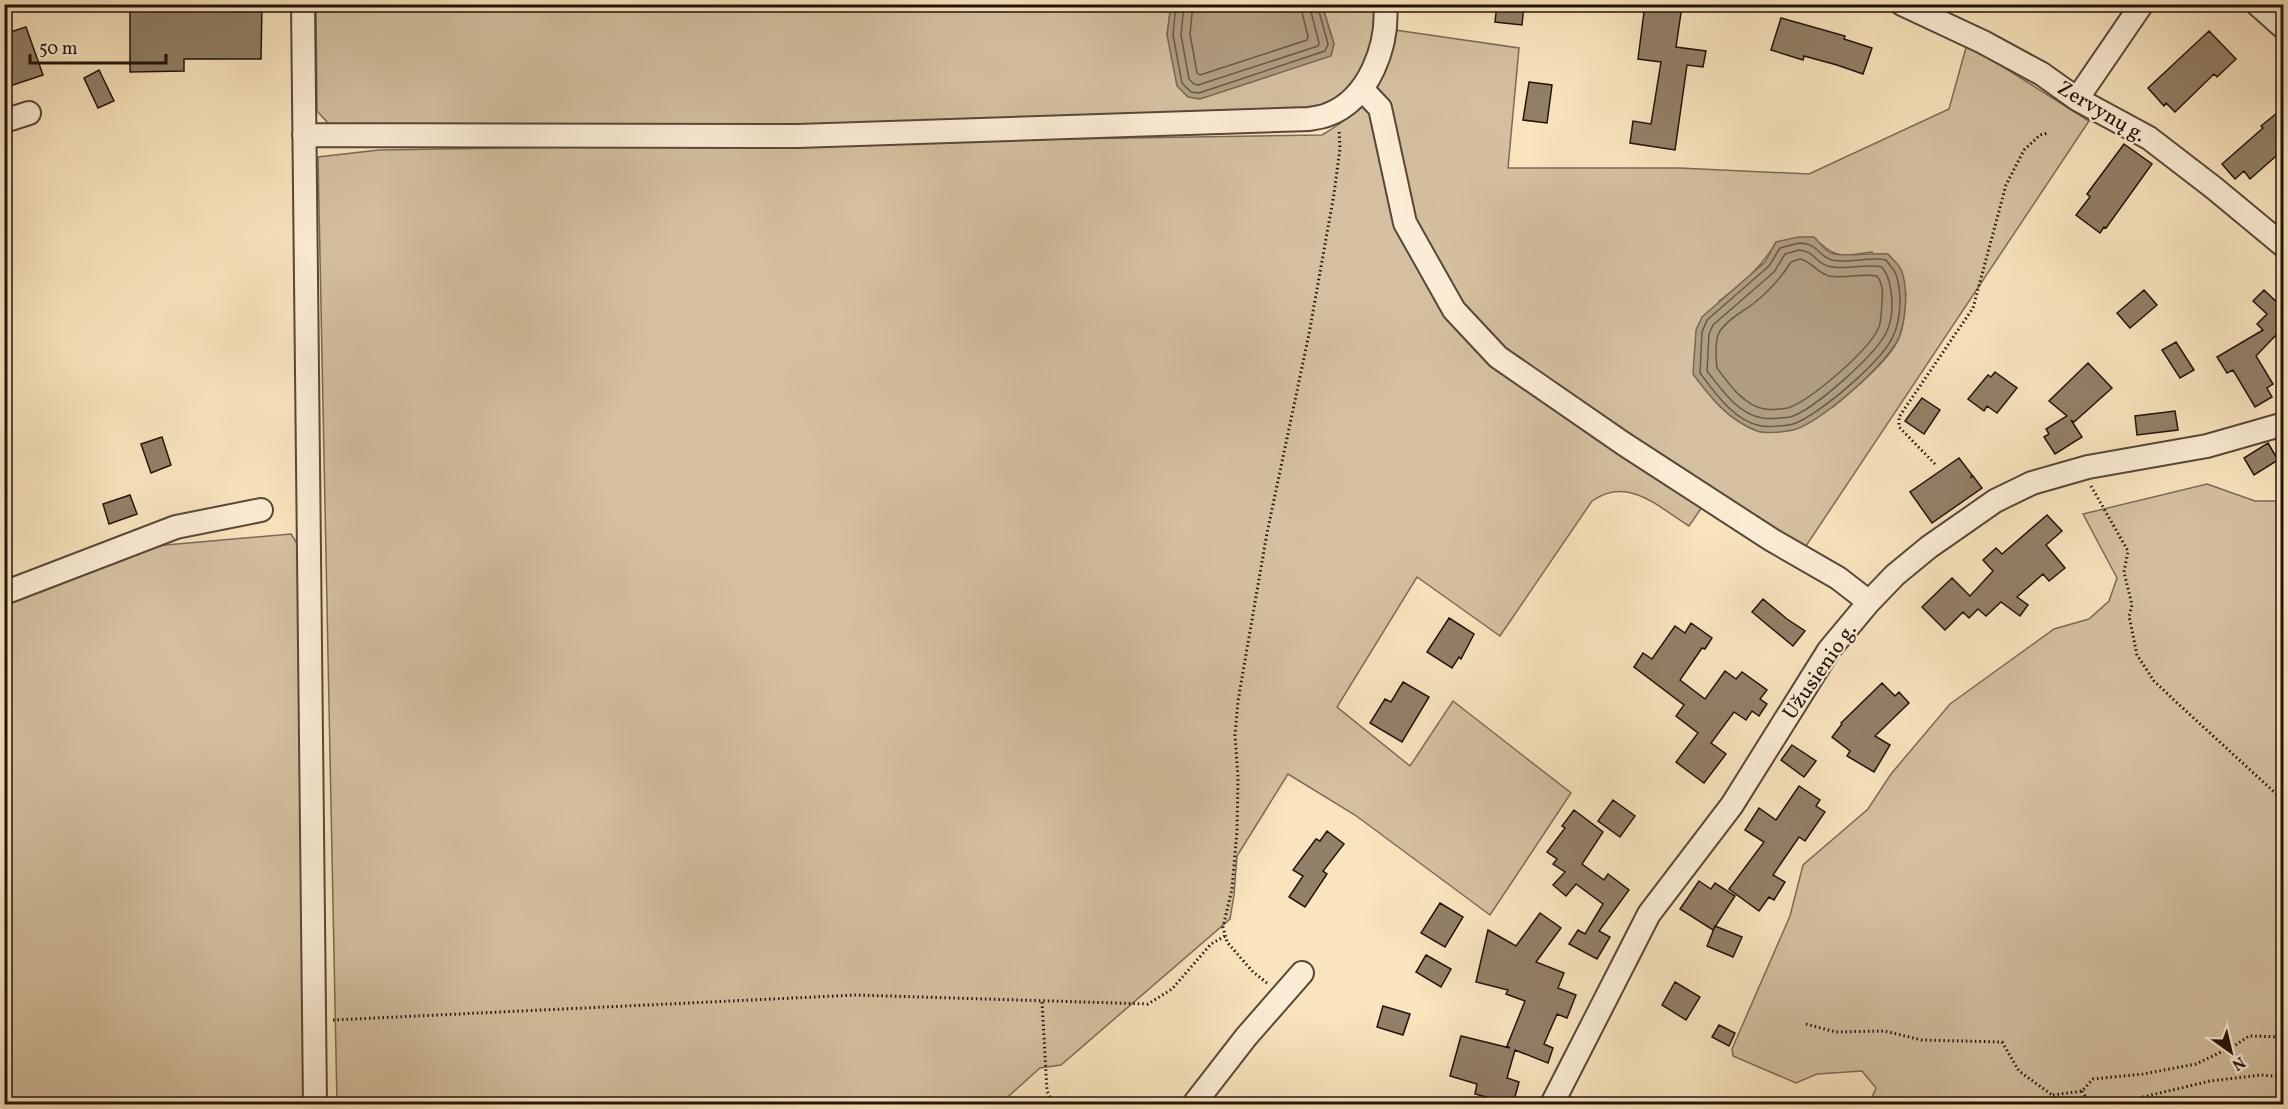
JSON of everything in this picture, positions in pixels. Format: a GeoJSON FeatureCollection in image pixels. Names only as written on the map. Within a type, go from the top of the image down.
{"type":"FeatureCollection","features":[{"type":"Feature","properties":{"kind":"street"},"geometry":{"type":"LineString","coordinates":[[303,4],[315,1104]]}},
{"type":"Feature","properties":{"kind":"street"},"geometry":{"type":"LineString","coordinates":[[304,135],[798,136],[1309,119],[1344,106],[1367,79],[1380,51],[1386,22],[1385,4]]}},
{"type":"Feature","properties":{"kind":"street","name":"Zervynų g."},"geometry":{"type":"LineString","coordinates":[[1902,4],[1983,42],[2042,74],[2077,99],[2149,138],[2283,246]]}},
{"type":"Feature","properties":{"kind":"street"},"geometry":{"type":"LineString","coordinates":[[2077,99],[2142,4]]}},
{"type":"Feature","properties":{"kind":"street"},"geometry":{"type":"LineString","coordinates":[[2257,4],[2283,28]]}},
{"type":"Feature","properties":{"kind":"street"},"geometry":{"type":"LineString","coordinates":[[1367,79],[1380,108],[1405,223],[1454,310],[1498,357],[1624,444],[1772,540],[1838,578],[1869,602]]}},
{"type":"Feature","properties":{"kind":"street"},"geometry":{"type":"LineString","coordinates":[[4,121],[29,113]]}},
{"type":"Feature","properties":{"kind":"street","name":"Užusienio g."},"geometry":{"type":"LineString","coordinates":[[1552,1104],[1649,914],[1732,805],[1828,650],[1895,575],[1929,547],[1995,501],[2032,483],[2081,469],[2207,446],[2283,424]]}},
{"type":"Feature","properties":{"kind":"street"},"geometry":{"type":"LineString","coordinates":[[4,593],[176,527],[261,510]]}},
{"type":"Feature","properties":{"kind":"street"},"geometry":{"type":"LineString","coordinates":[[1194,1104],[1246,1037],[1302,973]]}},
{"type":"Feature","properties":{"kind":"path"},"geometry":{"type":"LineString","coordinates":[[1283,995],[1253,972],[1227,942],[1223,927],[1232,890],[1237,831],[1238,777],[1235,735],[1238,701],[1267,532],[1309,334],[1334,195],[1340,135],[1333,112]]}},
{"type":"Feature","properties":{"kind":"path"},"geometry":{"type":"LineString","coordinates":[[1935,464],[1899,426],[1899,417],[1972,308],[2006,185],[2024,150],[2040,135],[2048,133]]}},
{"type":"Feature","properties":{"kind":"path"},"geometry":{"type":"LineString","coordinates":[[2081,469],[2128,551],[2124,572],[2132,604],[2129,616],[2137,655],[2154,681],[2283,801]]}},
{"type":"Feature","properties":{"kind":"path"},"geometry":{"type":"LineString","coordinates":[[314,1030],[856,995],[1148,1004],[1172,989],[1211,944],[1225,936]]}},
{"type":"Feature","properties":{"kind":"path"},"geometry":{"type":"LineString","coordinates":[[1042,1002],[1047,1091],[1053,1104]]}},
{"type":"Feature","properties":{"kind":"path"},"geometry":{"type":"LineString","coordinates":[[1806,1024],[1836,1032],[1884,1031],[1922,1040],[2002,1042],[2019,1071],[2061,1104]]}},
{"type":"Feature","properties":{"kind":"path"},"geometry":{"type":"LineString","coordinates":[[2052,1095],[2082,1091],[2093,1079],[2143,1074],[2196,1064],[2234,1046],[2249,1036],[2283,1037]]}},
{"type":"Feature","properties":{"kind":"path"},"geometry":{"type":"LineString","coordinates":[[2082,1091],[2089,1102],[2114,1104],[2149,1098],[2210,1081],[2261,1075],[2283,1077]]}},
{"type":"Feature","properties":{"kind":"shaded area"},"geometry":{"type":"Polygon","coordinates":[[[316,5],[1171,5],[1167,35],[1334,44],[1322,5],[1375,5],[1378,30],[1368,67],[1335,102],[1306,111],[841,126],[343,128],[328,123],[317,111],[316,5]]]}},
{"type":"Feature","properties":{"kind":"shaded area"},"geometry":{"type":"Polygon","coordinates":[[[1395,30],[1519,48],[1508,168],[1679,168],[1809,174],[1949,109],[1967,44],[2089,121],[1804,549],[1713,491],[1689,526],[1642,497],[1618,492],[1605,494],[1592,501],[1500,636],[1417,577],[1337,707],[1410,766],[1453,701],[1571,793],[1490,915],[1355,815],[1288,774],[1237,856],[1230,919],[1061,1065],[1040,1068],[1000,1104],[337,1104],[318,157],[379,150],[1322,135],[1353,114],[1373,93],[1386,66],[1395,30]],[[1813,237],[1776,242],[1751,274],[1719,301],[1833,407],[1881,364],[1896,344],[1903,325],[1906,293],[1872,252],[1840,255],[1828,250],[1813,237]]]}},
{"type":"Feature","properties":{"kind":"shaded area"},"geometry":{"type":"Polygon","coordinates":[[[2207,484],[2255,501],[2283,501],[2283,1104],[1869,1104],[1876,1088],[1862,1071],[1817,1074],[1796,1083],[1733,1056],[1732,1049],[1790,916],[1803,865],[1868,809],[1891,774],[1950,704],[2054,629],[2089,619],[2109,601],[2117,578],[2083,514],[2207,484]]]}},
{"type":"Feature","properties":{"kind":"shaded area"},"geometry":{"type":"Polygon","coordinates":[[[291,534],[298,545],[305,1104],[5,1104],[5,604],[143,547],[291,534]]]}},
{"type":"Feature","properties":{"kind":"water"},"geometry":{"type":"Polygon","coordinates":[[[1171,5],[1322,5],[1334,44],[1331,56],[1200,99],[1188,97],[1177,86],[1167,35],[1171,5]]]}},
{"type":"Feature","properties":{"kind":"water"},"geometry":{"type":"Polygon","coordinates":[[[1798,237],[1814,237],[1827,250],[1836,254],[1888,254],[1900,267],[1904,279],[1906,303],[1904,320],[1900,335],[1883,360],[1836,404],[1804,426],[1793,430],[1760,432],[1737,421],[1714,400],[1693,374],[1696,330],[1702,317],[1765,262],[1776,242],[1798,237]]]}},
{"type":"Feature","properties":{"kind":"building"},"geometry":{"type":"Polygon","coordinates":[[[130,4],[262,4],[261,59],[184,59],[184,71],[130,72],[130,4]]]}},
{"type":"Feature","properties":{"kind":"building"},"geometry":{"type":"Polygon","coordinates":[[[1497,4],[1524,4],[1522,25],[1495,22],[1497,4]]]}},
{"type":"Feature","properties":{"kind":"building"},"geometry":{"type":"Polygon","coordinates":[[[1645,4],[1682,6],[1676,47],[1706,51],[1703,67],[1687,65],[1675,150],[1630,143],[1633,121],[1651,124],[1661,62],[1638,59],[1645,4]]]}},
{"type":"Feature","properties":{"kind":"building"},"geometry":{"type":"Polygon","coordinates":[[[1781,18],[1845,36],[1844,39],[1872,48],[1863,74],[1804,56],[1803,60],[1771,50],[1781,18]]]}},
{"type":"Feature","properties":{"kind":"building"},"geometry":{"type":"Polygon","coordinates":[[[26,27],[43,75],[4,88],[4,34],[26,27]]]}},
{"type":"Feature","properties":{"kind":"building"},"geometry":{"type":"Polygon","coordinates":[[[2209,31],[2236,59],[2217,77],[2214,74],[2175,112],[2166,103],[2164,106],[2148,88],[2209,31]]]}},
{"type":"Feature","properties":{"kind":"building"},"geometry":{"type":"Polygon","coordinates":[[[99,70],[114,101],[98,108],[84,78],[99,70]]]}},
{"type":"Feature","properties":{"kind":"building"},"geometry":{"type":"Polygon","coordinates":[[[1529,82],[1552,85],[1547,123],[1523,120],[1529,82]]]}},
{"type":"Feature","properties":{"kind":"building"},"geometry":{"type":"Polygon","coordinates":[[[2277,113],[2283,121],[2283,150],[2250,179],[2244,171],[2235,179],[2222,164],[2277,113]]]}},
{"type":"Feature","properties":{"kind":"building"},"geometry":{"type":"Polygon","coordinates":[[[2124,144],[2152,164],[2100,233],[2076,215],[2090,197],[2087,194],[2124,144]]]}},
{"type":"Feature","properties":{"kind":"building"},"geometry":{"type":"Polygon","coordinates":[[[2144,290],[2157,305],[2130,328],[2117,313],[2144,290]]]}},
{"type":"Feature","properties":{"kind":"building"},"geometry":{"type":"Polygon","coordinates":[[[2264,290],[2283,308],[2283,347],[2276,335],[2256,356],[2273,384],[2267,388],[2272,397],[2255,407],[2233,370],[2227,373],[2217,357],[2263,330],[2257,324],[2267,314],[2253,301],[2264,290]]]}},
{"type":"Feature","properties":{"kind":"building"},"geometry":{"type":"Polygon","coordinates":[[[2176,342],[2194,370],[2180,378],[2162,350],[2176,342]]]}},
{"type":"Feature","properties":{"kind":"building"},"geometry":{"type":"Polygon","coordinates":[[[2088,363],[2112,388],[2074,422],[2071,420],[2082,437],[2055,454],[2044,437],[2049,434],[2046,429],[2067,416],[2049,401],[2088,363]]]}},
{"type":"Feature","properties":{"kind":"building"},"geometry":{"type":"Polygon","coordinates":[[[1995,372],[2017,388],[1997,413],[1987,406],[1984,411],[1968,399],[1988,375],[1991,377],[1995,372]]]}},
{"type":"Feature","properties":{"kind":"building"},"geometry":{"type":"Polygon","coordinates":[[[1922,398],[1940,410],[1924,434],[1905,421],[1922,398]]]}},
{"type":"Feature","properties":{"kind":"building"},"geometry":{"type":"Polygon","coordinates":[[[2175,411],[2178,430],[2137,435],[2135,416],[2175,411]]]}},
{"type":"Feature","properties":{"kind":"building"},"geometry":{"type":"Polygon","coordinates":[[[162,437],[171,465],[151,473],[141,444],[162,437]]]}},
{"type":"Feature","properties":{"kind":"building"},"geometry":{"type":"Polygon","coordinates":[[[2268,443],[2278,460],[2254,475],[2244,458],[2268,443]]]}},
{"type":"Feature","properties":{"kind":"building"},"geometry":{"type":"Polygon","coordinates":[[[1959,458],[1972,475],[1971,477],[1973,476],[1982,488],[1932,523],[1910,492],[1959,458]]]}},
{"type":"Feature","properties":{"kind":"building"},"geometry":{"type":"Polygon","coordinates":[[[130,495],[137,514],[109,524],[103,504],[130,495]]]}},
{"type":"Feature","properties":{"kind":"building"},"geometry":{"type":"Polygon","coordinates":[[[2047,515],[2062,531],[2046,545],[2065,568],[2049,581],[2043,574],[2017,597],[2028,605],[2020,616],[2001,602],[1986,616],[1978,609],[1969,618],[1963,612],[1945,630],[1922,607],[1952,578],[1970,596],[1993,571],[1983,560],[1996,548],[2002,554],[2047,515]]]}},
{"type":"Feature","properties":{"kind":"building"},"geometry":{"type":"Polygon","coordinates":[[[1763,599],[1805,631],[1793,646],[1752,612],[1763,599]]]}},
{"type":"Feature","properties":{"kind":"building"},"geometry":{"type":"Polygon","coordinates":[[[1449,618],[1474,634],[1461,659],[1459,657],[1452,668],[1427,652],[1449,618]]]}},
{"type":"Feature","properties":{"kind":"building"},"geometry":{"type":"Polygon","coordinates":[[[1691,623],[1712,638],[1705,649],[1702,648],[1680,680],[1705,699],[1725,671],[1736,679],[1742,672],[1767,690],[1760,699],[1767,704],[1759,716],[1752,711],[1746,720],[1734,712],[1711,743],[1726,754],[1704,783],[1676,762],[1698,733],[1676,716],[1684,705],[1634,667],[1643,653],[1652,659],[1675,626],[1685,633],[1691,623]]]}},
{"type":"Feature","properties":{"kind":"building"},"geometry":{"type":"Polygon","coordinates":[[[1403,682],[1429,697],[1402,742],[1370,723],[1385,699],[1391,702],[1403,682]]]}},
{"type":"Feature","properties":{"kind":"building"},"geometry":{"type":"Polygon","coordinates":[[[1882,683],[1895,696],[1899,692],[1909,703],[1875,736],[1890,745],[1874,772],[1847,756],[1850,751],[1832,737],[1841,723],[1882,683]]]}},
{"type":"Feature","properties":{"kind":"building"},"geometry":{"type":"Polygon","coordinates":[[[1792,745],[1816,761],[1804,777],[1781,760],[1792,745]]]}},
{"type":"Feature","properties":{"kind":"building"},"geometry":{"type":"Polygon","coordinates":[[[1799,786],[1820,800],[1816,806],[1825,812],[1805,841],[1799,837],[1773,875],[1785,882],[1774,900],[1769,897],[1759,911],[1729,889],[1764,842],[1745,830],[1759,808],[1776,820],[1799,786]]]}},
{"type":"Feature","properties":{"kind":"building"},"geometry":{"type":"Polygon","coordinates":[[[1613,800],[1635,816],[1620,837],[1598,821],[1613,800]]]}},
{"type":"Feature","properties":{"kind":"building"},"geometry":{"type":"Polygon","coordinates":[[[1574,810],[1603,832],[1582,864],[1604,880],[1608,874],[1629,890],[1599,931],[1610,937],[1597,959],[1569,944],[1578,930],[1585,934],[1603,904],[1576,884],[1566,896],[1553,885],[1565,872],[1553,864],[1557,859],[1547,852],[1565,828],[1562,826],[1574,810]]]}},
{"type":"Feature","properties":{"kind":"building"},"geometry":{"type":"Polygon","coordinates":[[[1327,831],[1344,844],[1323,871],[1327,874],[1305,907],[1289,897],[1303,876],[1293,870],[1316,839],[1320,841],[1327,831]]]}},
{"type":"Feature","properties":{"kind":"building"},"geometry":{"type":"Polygon","coordinates":[[[1699,881],[1711,889],[1715,883],[1735,896],[1713,930],[1680,909],[1699,881]]]}},
{"type":"Feature","properties":{"kind":"building"},"geometry":{"type":"Polygon","coordinates":[[[1440,903],[1463,917],[1445,947],[1421,933],[1440,903]]]}},
{"type":"Feature","properties":{"kind":"building"},"geometry":{"type":"Polygon","coordinates":[[[1540,913],[1561,928],[1536,962],[1564,973],[1558,988],[1576,995],[1567,1018],[1557,1014],[1544,1044],[1553,1048],[1548,1063],[1515,1050],[1507,1078],[1519,1082],[1513,1104],[1475,1094],[1477,1084],[1450,1076],[1461,1036],[1510,1048],[1507,1046],[1525,1001],[1506,994],[1508,990],[1476,982],[1488,930],[1516,946],[1540,913]]]}},
{"type":"Feature","properties":{"kind":"building"},"geometry":{"type":"Polygon","coordinates":[[[1715,926],[1742,937],[1733,957],[1707,946],[1715,926]]]}},
{"type":"Feature","properties":{"kind":"building"},"geometry":{"type":"Polygon","coordinates":[[[1426,955],[1451,969],[1441,987],[1416,972],[1426,955]]]}},
{"type":"Feature","properties":{"kind":"building"},"geometry":{"type":"Polygon","coordinates":[[[1675,982],[1700,997],[1686,1020],[1662,1005],[1675,982]]]}},
{"type":"Feature","properties":{"kind":"building"},"geometry":{"type":"Polygon","coordinates":[[[1383,1006],[1410,1014],[1403,1035],[1377,1027],[1383,1006]]]}},
{"type":"Feature","properties":{"kind":"building"},"geometry":{"type":"Polygon","coordinates":[[[1719,1025],[1735,1033],[1729,1046],[1712,1037],[1719,1025]]]}}]}
